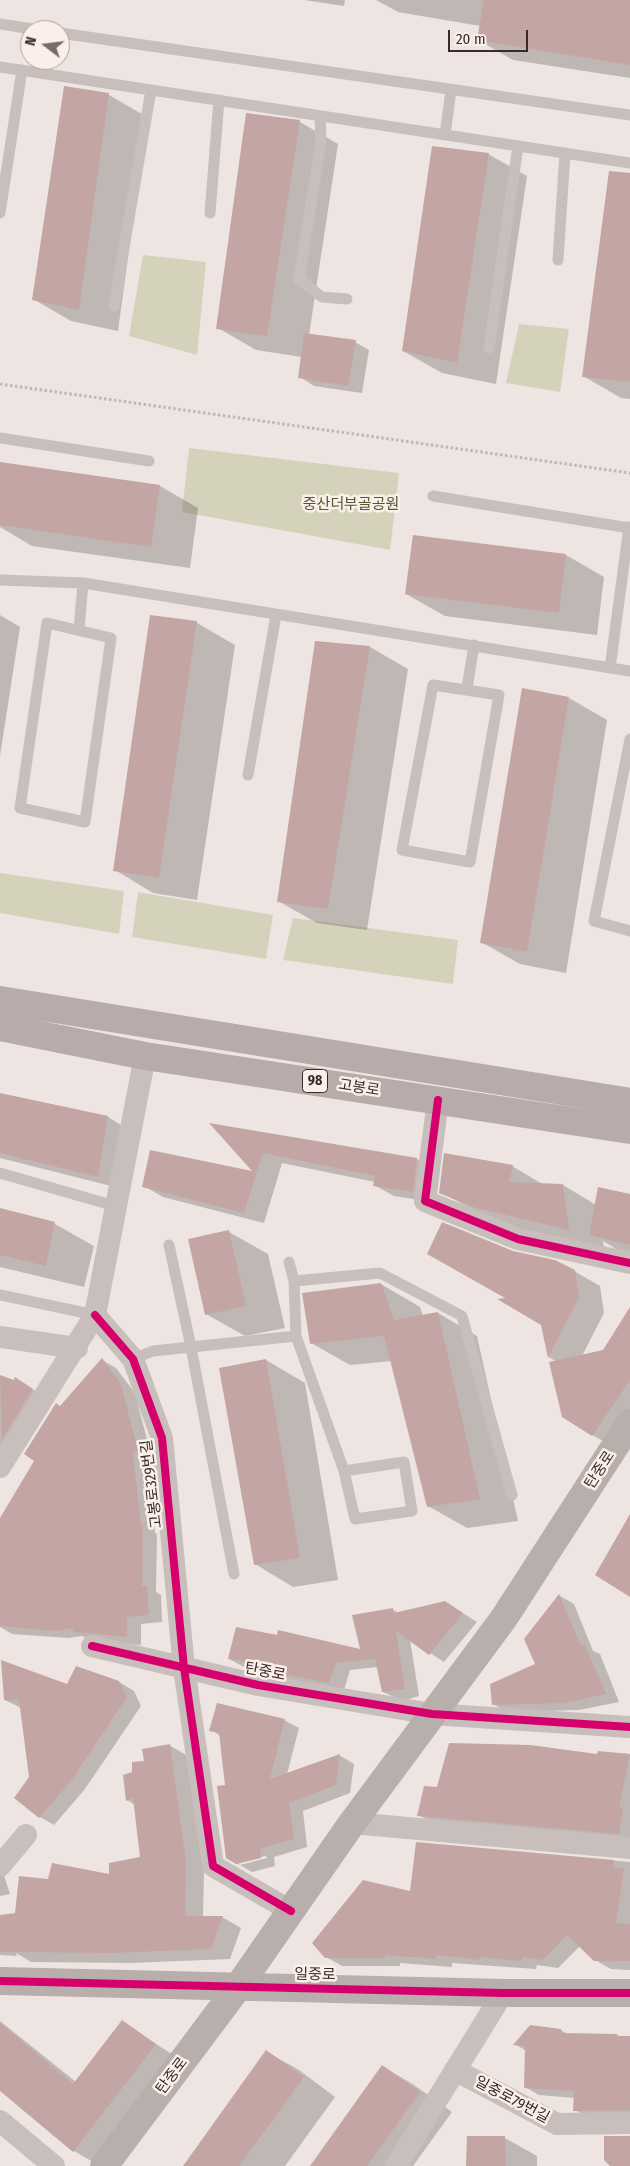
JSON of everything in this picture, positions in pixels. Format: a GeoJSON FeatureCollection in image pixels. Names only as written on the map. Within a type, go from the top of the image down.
{"type":"FeatureCollection","features":[{"type":"Feature","properties":{"kind":"main road","name":"고봉로"},"geometry":{"type":"LineString","coordinates":[[0,1000],[630,1102]]}},
{"type":"Feature","properties":{"kind":"main road","name":"고봉로"},"geometry":{"type":"LineString","coordinates":[[0,1028],[145,1056],[630,1130]]}},
{"type":"Feature","properties":{"kind":"main road","name":"탄중로"},"geometry":{"type":"LineString","coordinates":[[104,2166],[238,1987],[352,1823],[504,1618],[630,1423]]}},
{"type":"Feature","properties":{"kind":"main road","name":"일중로"},"geometry":{"type":"LineString","coordinates":[[0,1981],[503,1993],[630,1993]]}},
{"type":"Feature","properties":{"kind":"street"},"geometry":{"type":"LineString","coordinates":[[0,1467],[77,1348],[95,1315],[145,1056]]}},
{"type":"Feature","properties":{"kind":"street"},"geometry":{"type":"LineString","coordinates":[[438,1100],[425,1202],[518,1239],[630,1263]]}},
{"type":"Feature","properties":{"kind":"street","name":"고봉로329번길"},"geometry":{"type":"LineString","coordinates":[[95,1315],[133,1359],[162,1438],[184,1668]]}},
{"type":"Feature","properties":{"kind":"street"},"geometry":{"type":"LineString","coordinates":[[0,1337],[77,1348]]}},
{"type":"Feature","properties":{"kind":"street","name":"탄중로"},"geometry":{"type":"LineString","coordinates":[[92,1646],[258,1685],[432,1714],[630,1727]]}},
{"type":"Feature","properties":{"kind":"street"},"geometry":{"type":"LineString","coordinates":[[184,1668],[213,1866],[290,1912]]}},
{"type":"Feature","properties":{"kind":"street"},"geometry":{"type":"LineString","coordinates":[[352,1823],[630,1848]]}},
{"type":"Feature","properties":{"kind":"street"},"geometry":{"type":"LineString","coordinates":[[0,1866],[26,1835]]}},
{"type":"Feature","properties":{"kind":"street"},"geometry":{"type":"LineString","coordinates":[[396,2166],[503,1993]]}},
{"type":"Feature","properties":{"kind":"street","name":"일중로79번길"},"geometry":{"type":"LineString","coordinates":[[455,2070],[558,2124],[630,2123]]}},
{"type":"Feature","properties":{"kind":"street"},"geometry":{"type":"LineString","coordinates":[[0,2121],[54,2166]]}},
{"type":"Feature","properties":{"kind":"lane"},"geometry":{"type":"LineString","coordinates":[[0,24],[20,27]]}},
{"type":"Feature","properties":{"kind":"lane"},"geometry":{"type":"LineString","coordinates":[[70,34],[630,115]]}},
{"type":"Feature","properties":{"kind":"lane"},"geometry":{"type":"LineString","coordinates":[[0,67],[20,70]]}},
{"type":"Feature","properties":{"kind":"lane"},"geometry":{"type":"LineString","coordinates":[[0,213],[22,70],[630,163]]}},
{"type":"Feature","properties":{"kind":"lane"},"geometry":{"type":"LineString","coordinates":[[114,306],[151,90]]}},
{"type":"Feature","properties":{"kind":"lane"},"geometry":{"type":"LineString","coordinates":[[444,135],[452,90]]}},
{"type":"Feature","properties":{"kind":"lane"},"geometry":{"type":"LineString","coordinates":[[210,213],[219,100]]}},
{"type":"Feature","properties":{"kind":"lane"},"geometry":{"type":"LineString","coordinates":[[320,116],[321,142],[299,279],[322,297],[347,299]]}},
{"type":"Feature","properties":{"kind":"lane"},"geometry":{"type":"LineString","coordinates":[[489,348],[518,146]]}},
{"type":"Feature","properties":{"kind":"lane"},"geometry":{"type":"LineString","coordinates":[[558,260],[565,153]]}},
{"type":"Feature","properties":{"kind":"lane"},"geometry":{"type":"LineString","coordinates":[[0,438],[149,461]]}},
{"type":"Feature","properties":{"kind":"lane"},"geometry":{"type":"LineString","coordinates":[[433,496],[629,528],[610,668]]}},
{"type":"Feature","properties":{"kind":"lane"},"geometry":{"type":"LineString","coordinates":[[0,580],[83,583],[630,671]]}},
{"type":"Feature","properties":{"kind":"lane"},"geometry":{"type":"LineString","coordinates":[[79,630],[83,583]]}},
{"type":"Feature","properties":{"kind":"lane"},"geometry":{"type":"LineString","coordinates":[[248,775],[276,615]]}},
{"type":"Feature","properties":{"kind":"lane"},"geometry":{"type":"LineString","coordinates":[[47,623],[79,630],[111,638],[85,822],[20,808],[47,623]]}},
{"type":"Feature","properties":{"kind":"lane"},"geometry":{"type":"LineString","coordinates":[[467,688],[474,645]]}},
{"type":"Feature","properties":{"kind":"lane"},"geometry":{"type":"LineString","coordinates":[[434,685],[467,688],[499,695],[470,862],[402,850],[434,685]]}},
{"type":"Feature","properties":{"kind":"lane"},"geometry":{"type":"LineString","coordinates":[[630,739],[594,921],[630,931]]}},
{"type":"Feature","properties":{"kind":"lane"},"geometry":{"type":"LineString","coordinates":[[0,1173],[116,1206]]}},
{"type":"Feature","properties":{"kind":"lane"},"geometry":{"type":"LineString","coordinates":[[169,1245],[191,1347],[234,1574]]}},
{"type":"Feature","properties":{"kind":"lane"},"geometry":{"type":"LineString","coordinates":[[289,1262],[294,1281],[296,1336],[344,1471],[355,1519],[412,1511],[404,1462],[344,1471]]}},
{"type":"Feature","properties":{"kind":"lane"},"geometry":{"type":"LineString","coordinates":[[294,1281],[380,1273],[462,1316],[512,1495]]}},
{"type":"Feature","properties":{"kind":"lane"},"geometry":{"type":"LineString","coordinates":[[0,1295],[95,1315]]}},
{"type":"Feature","properties":{"kind":"lane"},"geometry":{"type":"LineString","coordinates":[[133,1359],[153,1351],[296,1336]]}},
{"type":"Feature","properties":{"kind":"path"},"geometry":{"type":"LineString","coordinates":[[0,384],[630,473]]}},
{"type":"Feature","properties":{"kind":"green space"},"geometry":{"type":"Polygon","coordinates":[[[143,255],[206,262],[197,355],[129,336],[143,255]]]}},
{"type":"Feature","properties":{"kind":"green space"},"geometry":{"type":"Polygon","coordinates":[[[519,324],[569,329],[560,392],[506,383],[519,324]]]}},
{"type":"Feature","properties":{"kind":"green space","name":"중산더부골공원"},"geometry":{"type":"Polygon","coordinates":[[[189,448],[399,473],[390,550],[182,512],[189,448]]]}},
{"type":"Feature","properties":{"kind":"green space"},"geometry":{"type":"Polygon","coordinates":[[[0,873],[124,891],[119,934],[0,913],[0,873]]]}},
{"type":"Feature","properties":{"kind":"green space"},"geometry":{"type":"Polygon","coordinates":[[[138,892],[273,915],[266,959],[132,937],[138,892]]]}},
{"type":"Feature","properties":{"kind":"green space"},"geometry":{"type":"Polygon","coordinates":[[[293,918],[458,940],[453,984],[283,960],[293,918]]]}},
{"type":"Feature","properties":{"kind":"building"},"geometry":{"type":"Polygon","coordinates":[[[484,0],[630,0],[630,65],[477,40],[484,0]]]}},
{"type":"Feature","properties":{"kind":"building"},"geometry":{"type":"Polygon","coordinates":[[[64,86],[109,93],[79,310],[32,300],[64,86]]]}},
{"type":"Feature","properties":{"kind":"building"},"geometry":{"type":"Polygon","coordinates":[[[246,113],[300,120],[267,336],[216,329],[246,113]]]}},
{"type":"Feature","properties":{"kind":"building"},"geometry":{"type":"Polygon","coordinates":[[[432,146],[489,153],[457,363],[402,351],[432,146]]]}},
{"type":"Feature","properties":{"kind":"building"},"geometry":{"type":"Polygon","coordinates":[[[609,171],[630,173],[630,382],[582,377],[609,171]]]}},
{"type":"Feature","properties":{"kind":"building"},"geometry":{"type":"Polygon","coordinates":[[[304,333],[356,340],[348,386],[298,378],[304,333]]]}},
{"type":"Feature","properties":{"kind":"building"},"geometry":{"type":"Polygon","coordinates":[[[0,462],[160,485],[151,547],[0,525],[0,462]]]}},
{"type":"Feature","properties":{"kind":"building"},"geometry":{"type":"Polygon","coordinates":[[[413,535],[566,554],[559,613],[405,594],[413,535]]]}},
{"type":"Feature","properties":{"kind":"building"},"geometry":{"type":"Polygon","coordinates":[[[150,615],[197,621],[159,878],[113,871],[150,615]]]}},
{"type":"Feature","properties":{"kind":"building"},"geometry":{"type":"Polygon","coordinates":[[[315,641],[370,646],[328,909],[277,902],[315,641]]]}},
{"type":"Feature","properties":{"kind":"building"},"geometry":{"type":"Polygon","coordinates":[[[522,688],[569,697],[527,952],[480,943],[522,688]]]}},
{"type":"Feature","properties":{"kind":"building"},"geometry":{"type":"Polygon","coordinates":[[[0,1093],[108,1116],[98,1177],[0,1153],[0,1093]]]}},
{"type":"Feature","properties":{"kind":"building"},"geometry":{"type":"Polygon","coordinates":[[[209,1123],[417,1158],[413,1192],[373,1186],[375,1176],[263,1153],[244,1213],[142,1187],[150,1150],[252,1171],[209,1123]]]}},
{"type":"Feature","properties":{"kind":"building"},"geometry":{"type":"Polygon","coordinates":[[[444,1153],[513,1165],[509,1182],[563,1184],[569,1230],[476,1208],[439,1193],[444,1153]]]}},
{"type":"Feature","properties":{"kind":"building"},"geometry":{"type":"Polygon","coordinates":[[[598,1187],[630,1194],[630,1245],[589,1235],[598,1187]]]}},
{"type":"Feature","properties":{"kind":"building"},"geometry":{"type":"Polygon","coordinates":[[[0,1208],[55,1222],[46,1266],[0,1255],[0,1208]]]}},
{"type":"Feature","properties":{"kind":"building"},"geometry":{"type":"Polygon","coordinates":[[[442,1222],[513,1251],[555,1260],[575,1270],[579,1297],[548,1358],[541,1325],[497,1299],[505,1298],[427,1254],[442,1222]]]}},
{"type":"Feature","properties":{"kind":"building"},"geometry":{"type":"Polygon","coordinates":[[[229,1230],[246,1306],[205,1315],[188,1239],[229,1230]]]}},
{"type":"Feature","properties":{"kind":"building"},"geometry":{"type":"Polygon","coordinates":[[[381,1283],[394,1320],[438,1312],[480,1499],[427,1507],[384,1336],[310,1344],[302,1293],[381,1283]]]}},
{"type":"Feature","properties":{"kind":"building"},"geometry":{"type":"Polygon","coordinates":[[[630,1307],[630,1380],[592,1436],[562,1417],[549,1362],[603,1350],[630,1307]]]}},
{"type":"Feature","properties":{"kind":"building"},"geometry":{"type":"Polygon","coordinates":[[[102,1358],[121,1384],[138,1451],[133,1452],[141,1525],[143,1525],[142,1586],[147,1586],[149,1615],[127,1617],[127,1637],[73,1632],[73,1628],[54,1631],[0,1626],[0,1518],[34,1461],[24,1454],[56,1403],[60,1406],[102,1358]]]}},
{"type":"Feature","properties":{"kind":"building"},"geometry":{"type":"Polygon","coordinates":[[[266,1359],[300,1558],[254,1565],[219,1368],[266,1359]]]}},
{"type":"Feature","properties":{"kind":"building"},"geometry":{"type":"Polygon","coordinates":[[[0,1375],[14,1380],[15,1377],[33,1389],[2,1439],[0,1375]]]}},
{"type":"Feature","properties":{"kind":"building"},"geometry":{"type":"Polygon","coordinates":[[[630,1514],[630,1597],[595,1575],[630,1514]]]}},
{"type":"Feature","properties":{"kind":"building"},"geometry":{"type":"Polygon","coordinates":[[[559,1594],[581,1646],[585,1645],[606,1694],[564,1703],[492,1705],[490,1684],[535,1664],[524,1639],[559,1594]]]}},
{"type":"Feature","properties":{"kind":"building"},"geometry":{"type":"Polygon","coordinates":[[[445,1601],[463,1613],[429,1655],[396,1631],[405,1689],[382,1692],[375,1659],[336,1663],[329,1683],[266,1671],[268,1664],[228,1659],[236,1627],[277,1635],[278,1630],[360,1649],[352,1615],[393,1608],[394,1613],[445,1601]]]}},
{"type":"Feature","properties":{"kind":"building"},"geometry":{"type":"Polygon","coordinates":[[[1,1660],[67,1684],[76,1666],[119,1681],[127,1697],[71,1781],[39,1818],[14,1798],[29,1777],[19,1700],[4,1700],[1,1660]]]}},
{"type":"Feature","properties":{"kind":"building"},"geometry":{"type":"Polygon","coordinates":[[[217,1703],[285,1719],[270,1779],[340,1754],[336,1785],[289,1803],[294,1839],[260,1849],[261,1858],[236,1864],[226,1858],[217,1786],[225,1785],[219,1733],[209,1731],[217,1703]]]}},
{"type":"Feature","properties":{"kind":"building"},"geometry":{"type":"Polygon","coordinates":[[[449,1743],[530,1745],[597,1754],[598,1751],[630,1754],[619,1807],[623,1808],[619,1834],[417,1816],[424,1786],[437,1787],[449,1743]]]}},
{"type":"Feature","properties":{"kind":"building"},"geometry":{"type":"Polygon","coordinates":[[[170,1744],[186,1862],[185,1916],[223,1916],[211,1949],[112,1953],[0,1952],[0,1915],[15,1913],[19,1876],[48,1879],[52,1863],[109,1874],[109,1863],[140,1857],[133,1798],[126,1801],[123,1775],[132,1772],[132,1762],[144,1761],[142,1749],[170,1744]]]}},
{"type":"Feature","properties":{"kind":"building"},"geometry":{"type":"Polygon","coordinates":[[[416,1842],[614,1860],[613,1867],[624,1868],[616,1923],[630,1924],[630,1961],[594,1961],[567,1935],[543,1960],[522,1957],[521,1961],[480,1957],[479,1960],[437,1955],[436,1959],[385,1955],[385,1958],[325,1958],[312,1943],[363,1880],[410,1891],[416,1842]]]}},
{"type":"Feature","properties":{"kind":"building"},"geometry":{"type":"Polygon","coordinates":[[[122,2020],[156,2044],[73,2152],[0,2091],[0,2023],[73,2084],[122,2020]]]}},
{"type":"Feature","properties":{"kind":"building"},"geometry":{"type":"Polygon","coordinates":[[[530,2025],[561,2029],[561,2033],[630,2036],[630,2110],[573,2111],[574,2091],[524,2088],[525,2046],[513,2045],[530,2025]]]}},
{"type":"Feature","properties":{"kind":"building"},"geometry":{"type":"Polygon","coordinates":[[[266,2050],[304,2077],[239,2166],[183,2166],[266,2050]]]}},
{"type":"Feature","properties":{"kind":"building"},"geometry":{"type":"Polygon","coordinates":[[[382,2065],[420,2092],[367,2166],[310,2166],[382,2065]]]}},
{"type":"Feature","properties":{"kind":"building"},"geometry":{"type":"Polygon","coordinates":[[[467,2136],[505,2136],[506,2166],[466,2166],[467,2136]]]}},
{"type":"Feature","properties":{"kind":"building"},"geometry":{"type":"Polygon","coordinates":[[[604,2136],[630,2136],[630,2166],[610,2166],[604,2160],[604,2136]]]}},
{"type":"Feature","properties":{"kind":"cycle path"},"geometry":{"type":"LineString","coordinates":[[438,1100],[425,1201],[518,1239],[630,1263]]}},
{"type":"Feature","properties":{"kind":"cycle path"},"geometry":{"type":"LineString","coordinates":[[95,1315],[133,1359],[162,1438],[184,1668],[213,1866],[291,1911]]}},
{"type":"Feature","properties":{"kind":"cycle path"},"geometry":{"type":"LineString","coordinates":[[92,1646],[258,1685],[432,1714],[630,1727]]}},
{"type":"Feature","properties":{"kind":"cycle path"},"geometry":{"type":"LineString","coordinates":[[0,1981],[503,1993],[630,1993]]}}]}
